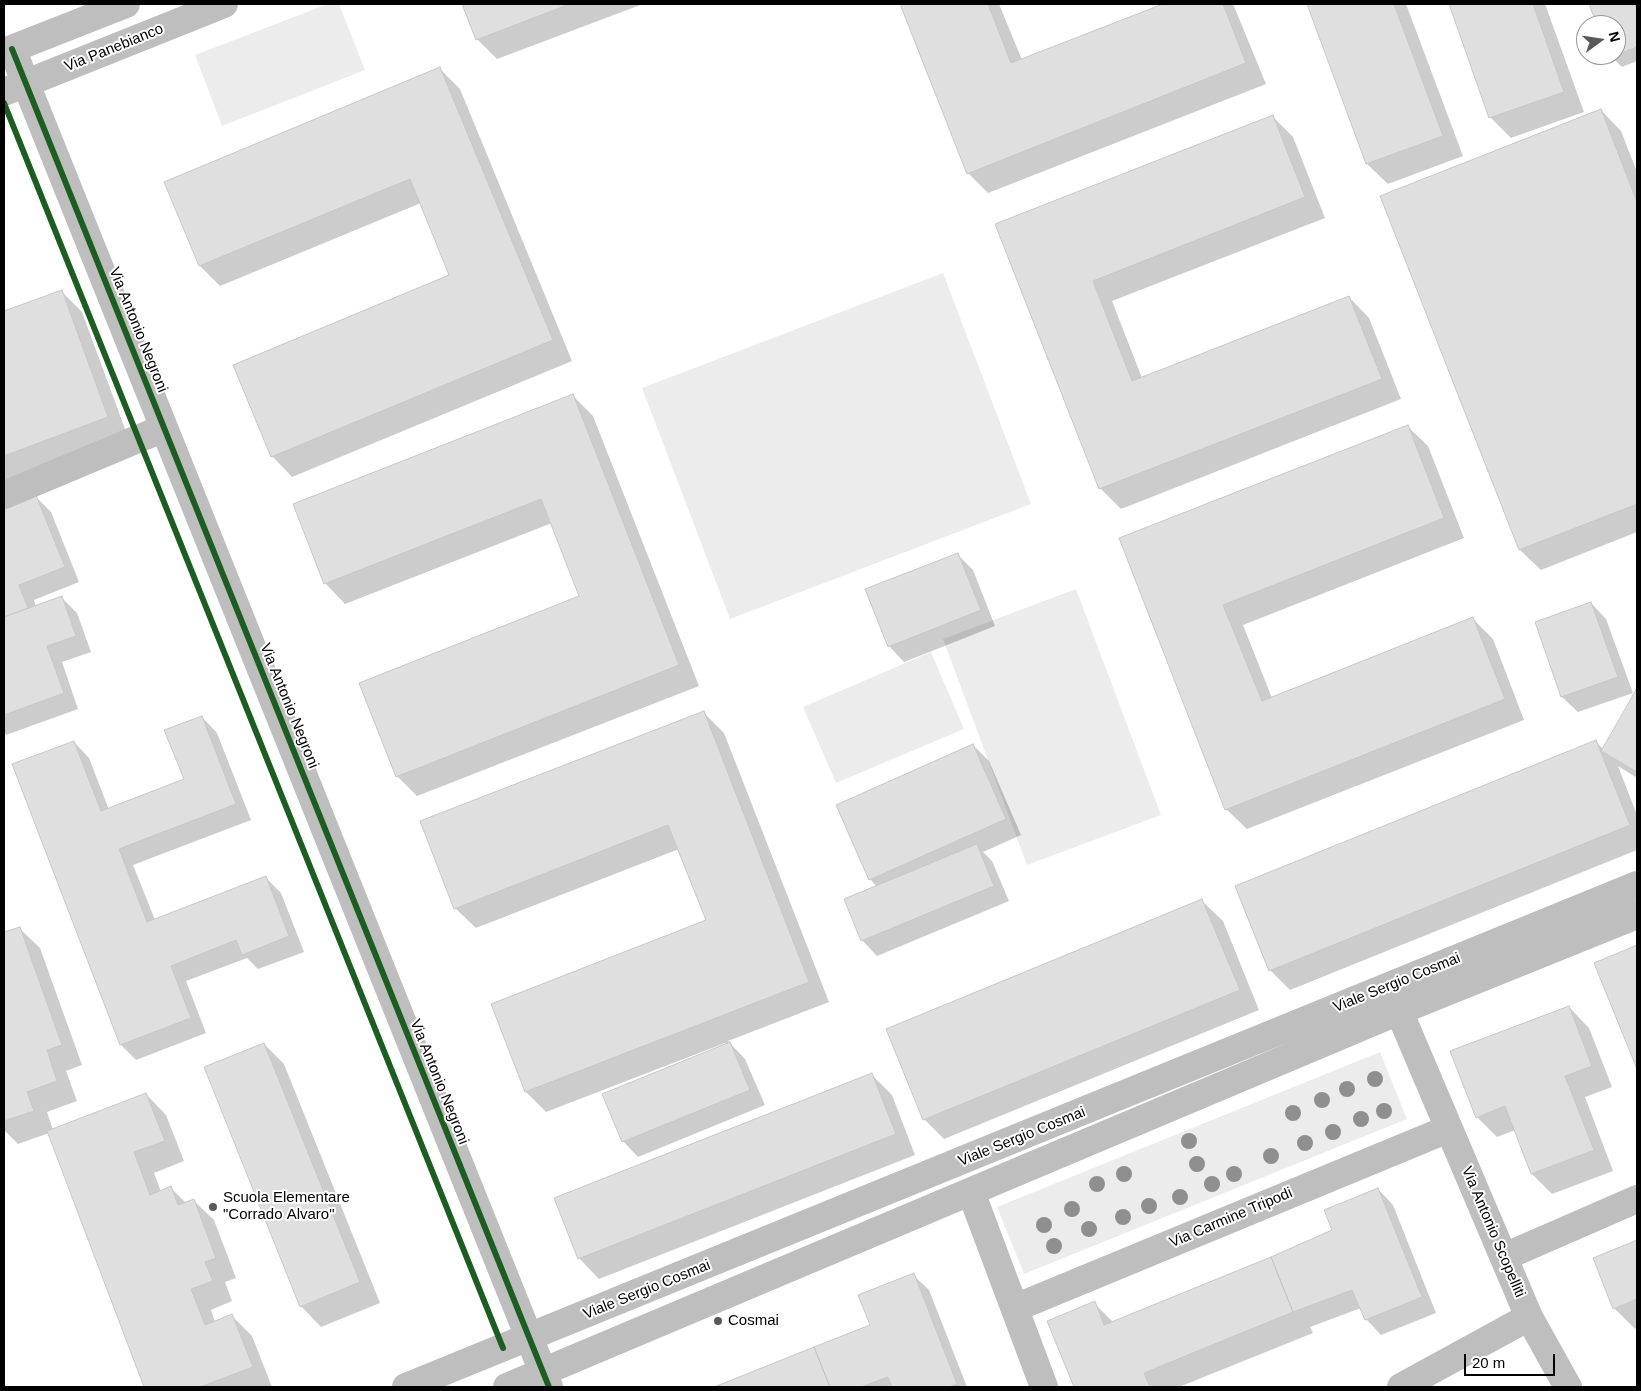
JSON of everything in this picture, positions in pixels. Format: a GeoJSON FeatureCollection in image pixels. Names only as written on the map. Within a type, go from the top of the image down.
{"type":"FeatureCollection","features":[{"type":"Feature","properties":{"kind":"street"},"geometry":{"type":"LineString","coordinates":[[8,51],[126,4]]}},
{"type":"Feature","properties":{"kind":"street","name":"Via Panebianco"},"geometry":{"type":"LineString","coordinates":[[15,87],[224,4]]}},
{"type":"Feature","properties":{"kind":"street","name":"Via Antonio Negroni"},"geometry":{"type":"LineString","coordinates":[[8,51],[15,87],[164,428],[546,1380]]}},
{"type":"Feature","properties":{"kind":"street"},"geometry":{"type":"LineString","coordinates":[[4,495],[164,428]]}},
{"type":"Feature","properties":{"kind":"street","name":"Viale Sergio Cosmai"},"geometry":{"type":"LineString","coordinates":[[406,1387],[1637,885]]}},
{"type":"Feature","properties":{"kind":"street","name":"Viale Sergio Cosmai"},"geometry":{"type":"LineString","coordinates":[[507,1387],[546,1380],[971,1192],[1399,1011],[1637,916]]}},
{"type":"Feature","properties":{"kind":"street","name":"Via Antonio Scopelliti"},"geometry":{"type":"LineString","coordinates":[[1399,1011],[1529,1317],[1401,1387]]}},
{"type":"Feature","properties":{"kind":"street","name":"Via Carmine Tripodi"},"geometry":{"type":"LineString","coordinates":[[1015,1308],[1448,1129]]}},
{"type":"Feature","properties":{"kind":"street"},"geometry":{"type":"LineString","coordinates":[[971,1192],[1044,1387]]}},
{"type":"Feature","properties":{"kind":"street"},"geometry":{"type":"LineString","coordinates":[[1504,1257],[1637,1199]]}},
{"type":"Feature","properties":{"kind":"street"},"geometry":{"type":"LineString","coordinates":[[1529,1317],[1568,1387]]}},
{"type":"Feature","properties":{"kind":"shaded area"},"geometry":{"type":"Polygon","coordinates":[[[328,4],[339,4],[365,70],[222,126],[195,55],[328,4]]]}},
{"type":"Feature","properties":{"kind":"shaded area"},"geometry":{"type":"Polygon","coordinates":[[[943,273],[1031,504],[730,619],[642,388],[943,273]]]}},
{"type":"Feature","properties":{"kind":"shaded area"},"geometry":{"type":"Polygon","coordinates":[[[1076,589],[1161,815],[1027,865],[943,639],[1076,589]]]}},
{"type":"Feature","properties":{"kind":"shaded area"},"geometry":{"type":"Polygon","coordinates":[[[931,652],[964,729],[836,783],[803,707],[931,652]]]}},
{"type":"Feature","properties":{"kind":"shaded area"},"geometry":{"type":"Polygon","coordinates":[[[1380,1052],[1407,1119],[1024,1274],[997,1207],[1380,1052]]]}},
{"type":"Feature","properties":{"kind":"building"},"geometry":{"type":"Polygon","coordinates":[[[462,4],[570,4],[476,40],[462,4]]]}},
{"type":"Feature","properties":{"kind":"building"},"geometry":{"type":"Polygon","coordinates":[[[900,4],[988,4],[1011,63],[1163,4],[1223,4],[1246,63],[967,174],[900,4]]]}},
{"type":"Feature","properties":{"kind":"building"},"geometry":{"type":"Polygon","coordinates":[[[1307,4],[1394,4],[1443,136],[1366,164],[1307,4]]]}},
{"type":"Feature","properties":{"kind":"building"},"geometry":{"type":"Polygon","coordinates":[[[1449,4],[1533,4],[1564,92],[1489,118],[1449,4]]]}},
{"type":"Feature","properties":{"kind":"building"},"geometry":{"type":"Polygon","coordinates":[[[1589,4],[1635,4],[1637,10],[1637,47],[1626,51],[1626,15],[1593,15],[1589,4]]]}},
{"type":"Feature","properties":{"kind":"building"},"geometry":{"type":"Polygon","coordinates":[[[440,67],[553,340],[271,457],[233,365],[449,275],[410,179],[199,266],[164,182],[440,67]]]}},
{"type":"Feature","properties":{"kind":"building"},"geometry":{"type":"Polygon","coordinates":[[[1601,109],[1637,202],[1637,504],[1519,550],[1380,196],[1601,109]]]}},
{"type":"Feature","properties":{"kind":"building"},"geometry":{"type":"Polygon","coordinates":[[[1273,115],[1305,197],[1093,281],[1132,381],[1349,296],[1382,379],[1099,489],[995,224],[1273,115]]]}},
{"type":"Feature","properties":{"kind":"building"},"geometry":{"type":"Polygon","coordinates":[[[62,290],[108,417],[4,456],[4,311],[62,290]]]}},
{"type":"Feature","properties":{"kind":"building"},"geometry":{"type":"Polygon","coordinates":[[[573,394],[679,665],[396,777],[359,683],[579,596],[541,499],[324,584],[293,504],[573,394]]]}},
{"type":"Feature","properties":{"kind":"building"},"geometry":{"type":"Polygon","coordinates":[[[1408,425],[1444,518],[1223,605],[1262,701],[1473,617],[1505,699],[1225,810],[1119,538],[1408,425]]]}},
{"type":"Feature","properties":{"kind":"building"},"geometry":{"type":"Polygon","coordinates":[[[36,495],[65,567],[19,585],[28,608],[4,617],[4,508],[36,495]]]}},
{"type":"Feature","properties":{"kind":"building"},"geometry":{"type":"Polygon","coordinates":[[[958,553],[981,610],[888,647],[865,589],[958,553]]]}},
{"type":"Feature","properties":{"kind":"building"},"geometry":{"type":"Polygon","coordinates":[[[62,596],[76,636],[47,646],[64,693],[4,715],[4,617],[62,596]]]}},
{"type":"Feature","properties":{"kind":"building"},"geometry":{"type":"Polygon","coordinates":[[[1591,602],[1618,677],[1561,697],[1535,622],[1591,602]]]}},
{"type":"Feature","properties":{"kind":"building"},"geometry":{"type":"Polygon","coordinates":[[[1637,688],[1637,772],[1601,751],[1637,688]]]}},
{"type":"Feature","properties":{"kind":"building"},"geometry":{"type":"Polygon","coordinates":[[[704,711],[809,982],[525,1092],[491,1004],[706,920],[668,825],[454,909],[420,821],[704,711]]]}},
{"type":"Feature","properties":{"kind":"building"},"geometry":{"type":"Polygon","coordinates":[[[202,716],[236,804],[119,849],[147,922],[266,876],[289,936],[242,955],[236,940],[171,966],[191,1018],[120,1045],[12,764],[74,741],[101,811],[184,779],[164,730],[202,716]]]}},
{"type":"Feature","properties":{"kind":"building"},"geometry":{"type":"Polygon","coordinates":[[[1596,740],[1630,825],[1269,971],[1235,886],[1596,740]]]}},
{"type":"Feature","properties":{"kind":"building"},"geometry":{"type":"Polygon","coordinates":[[[973,744],[1006,819],[869,880],[836,805],[973,744]]]}},
{"type":"Feature","properties":{"kind":"building"},"geometry":{"type":"Polygon","coordinates":[[[977,844],[994,886],[861,941],[844,899],[977,844]]]}},
{"type":"Feature","properties":{"kind":"building"},"geometry":{"type":"Polygon","coordinates":[[[1202,899],[1240,990],[923,1120],[886,1029],[1202,899]]]}},
{"type":"Feature","properties":{"kind":"building"},"geometry":{"type":"Polygon","coordinates":[[[20,927],[62,1045],[47,1050],[57,1081],[27,1092],[34,1111],[4,1121],[4,932],[20,927]]]}},
{"type":"Feature","properties":{"kind":"building"},"geometry":{"type":"Polygon","coordinates":[[[1637,945],[1637,1069],[1594,963],[1637,945]]]}},
{"type":"Feature","properties":{"kind":"building"},"geometry":{"type":"Polygon","coordinates":[[[1569,1006],[1592,1066],[1565,1076],[1594,1150],[1531,1174],[1505,1106],[1476,1118],[1450,1051],[1569,1006]]]}},
{"type":"Feature","properties":{"kind":"building"},"geometry":{"type":"Polygon","coordinates":[[[730,1042],[750,1090],[622,1142],[602,1094],[730,1042]]]}},
{"type":"Feature","properties":{"kind":"building"},"geometry":{"type":"Polygon","coordinates":[[[264,1043],[360,1282],[300,1307],[204,1067],[264,1043]]]}},
{"type":"Feature","properties":{"kind":"building"},"geometry":{"type":"Polygon","coordinates":[[[872,1073],[896,1134],[578,1259],[554,1198],[872,1073]]]}},
{"type":"Feature","properties":{"kind":"building"},"geometry":{"type":"Polygon","coordinates":[[[146,1093],[165,1141],[134,1152],[150,1195],[171,1186],[178,1205],[194,1199],[216,1258],[205,1262],[213,1281],[191,1289],[205,1325],[232,1314],[253,1367],[200,1387],[144,1387],[47,1131],[146,1093]]]}},
{"type":"Feature","properties":{"kind":"building"},"geometry":{"type":"Polygon","coordinates":[[[1378,1188],[1422,1297],[1365,1320],[1352,1290],[1293,1312],[1271,1257],[1332,1230],[1324,1210],[1378,1188]]]}},
{"type":"Feature","properties":{"kind":"building"},"geometry":{"type":"Polygon","coordinates":[[[1637,1240],[1637,1299],[1613,1309],[1593,1258],[1637,1240]]]}},
{"type":"Feature","properties":{"kind":"building"},"geometry":{"type":"Polygon","coordinates":[[[1271,1257],[1293,1312],[1144,1373],[1150,1387],[1074,1387],[1047,1321],[1095,1301],[1104,1325],[1271,1257]]]}},
{"type":"Feature","properties":{"kind":"building"},"geometry":{"type":"Polygon","coordinates":[[[914,1273],[957,1384],[948,1387],[892,1387],[888,1377],[861,1387],[830,1387],[814,1347],[870,1325],[858,1295],[914,1273]]]}},
{"type":"Feature","properties":{"kind":"building"},"geometry":{"type":"Polygon","coordinates":[[[814,1347],[830,1387],[714,1387],[814,1347]]]}},
{"type":"Feature","properties":{"kind":"cycle path"},"geometry":{"type":"LineString","coordinates":[[12,49],[549,1387]]}},
{"type":"Feature","properties":{"kind":"cycle path"},"geometry":{"type":"LineString","coordinates":[[4,103],[503,1348]]}},
{"type":"Feature","properties":{"kind":"place","name":"Scuola Elementare \"Corrado Alvaro\""},"geometry":{"type":"Point","coordinates":[213,1207]}},
{"type":"Feature","properties":{"kind":"place","name":"Cosmai"},"geometry":{"type":"Point","coordinates":[718,1321]}}]}
